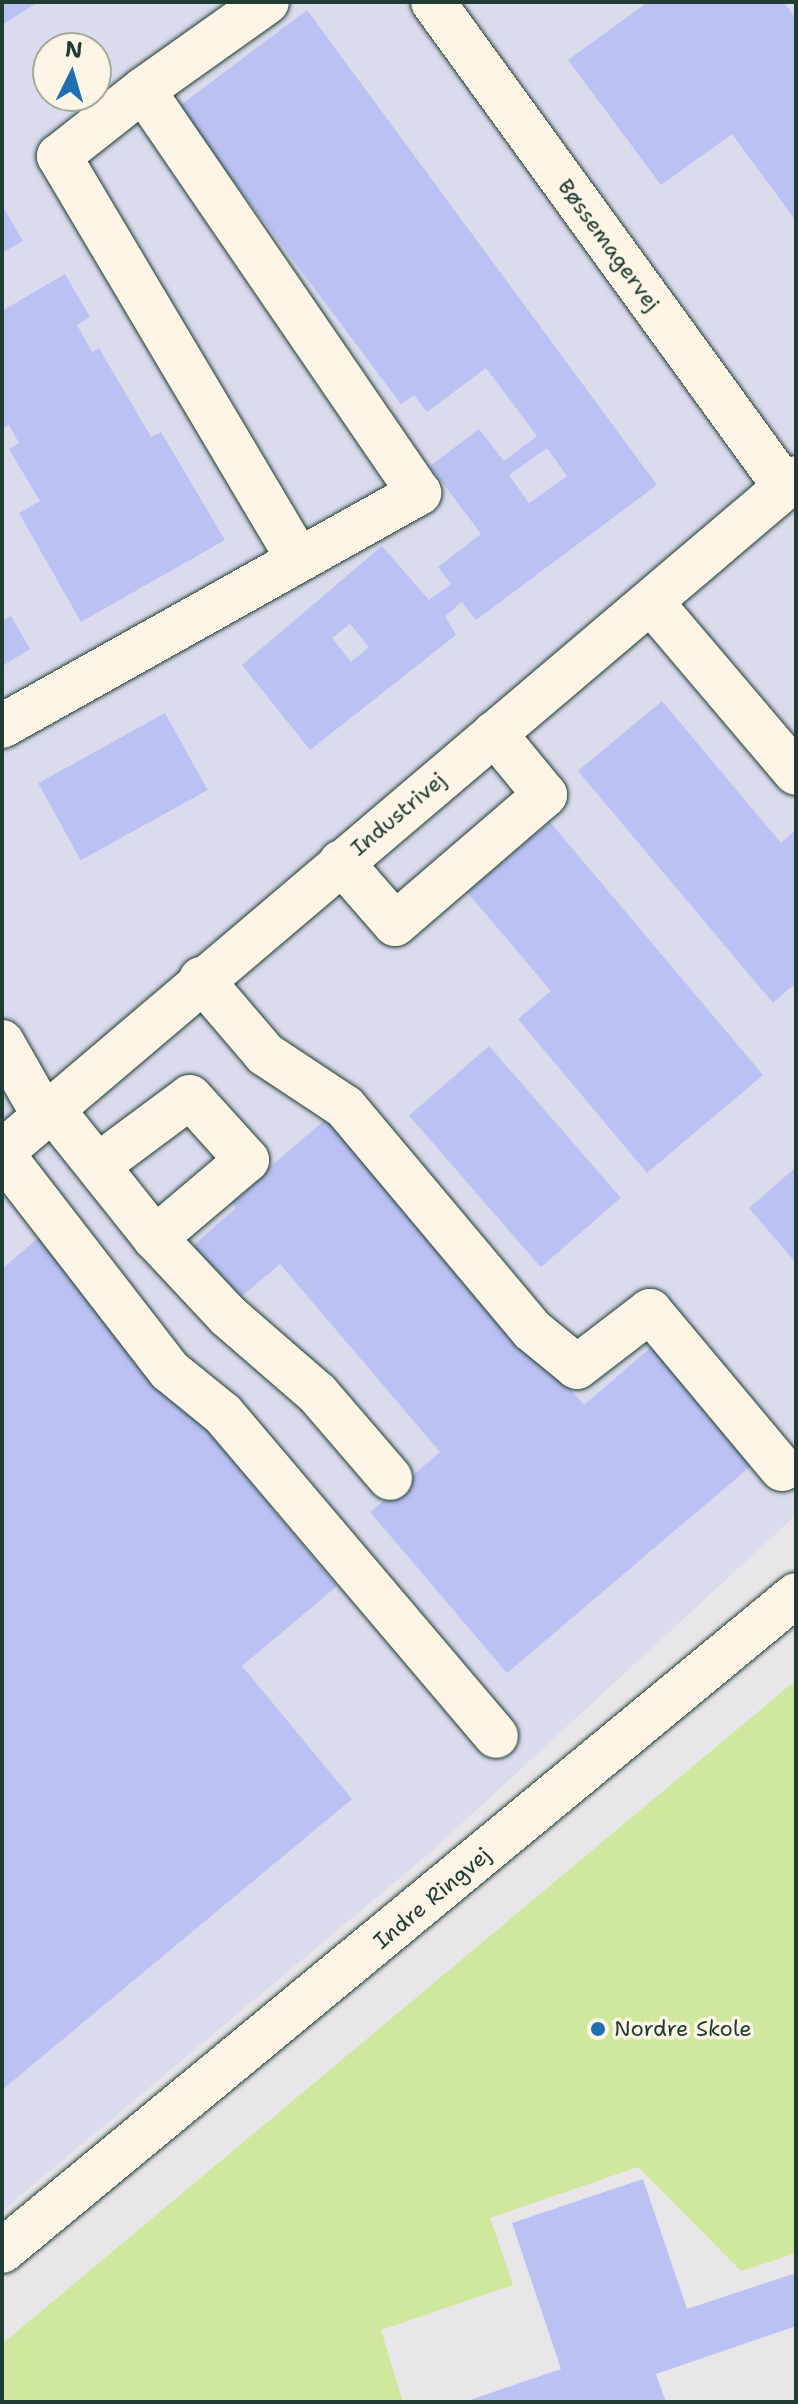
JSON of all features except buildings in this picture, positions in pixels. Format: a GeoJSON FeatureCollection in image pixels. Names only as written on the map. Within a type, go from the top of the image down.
{"type":"FeatureCollection","features":[{"type":"Feature","properties":{"kind":"street"},"geometry":{"type":"LineString","coordinates":[[267,2],[143,90],[59,156],[297,557]]}},
{"type":"Feature","properties":{"kind":"street","name":"Bøssemagervej"},"geometry":{"type":"LineString","coordinates":[[433,2],[791,483]]}},
{"type":"Feature","properties":{"kind":"street"},"geometry":{"type":"LineString","coordinates":[[2,726],[297,557],[419,493],[143,90]]}},
{"type":"Feature","properties":{"kind":"street","name":"Industrivej"},"geometry":{"type":"LineString","coordinates":[[2,1153],[201,979],[791,483]]}},
{"type":"Feature","properties":{"kind":"street"},"geometry":{"type":"LineString","coordinates":[[651,602],[796,773]]}},
{"type":"Feature","properties":{"kind":"street"},"geometry":{"type":"LineString","coordinates":[[341,862],[395,924],[545,795],[494,733]]}},
{"type":"Feature","properties":{"kind":"street"},"geometry":{"type":"LineString","coordinates":[[201,979],[265,1054],[345,1107],[543,1339],[577,1367],[650,1311],[782,1469]]}},
{"type":"Feature","properties":{"kind":"street"},"geometry":{"type":"LineString","coordinates":[[2,1042],[48,1112],[155,1238],[228,1316],[317,1393],[390,1478]]}},
{"type":"Feature","properties":{"kind":"street"},"geometry":{"type":"LineString","coordinates":[[116,1152],[190,1097],[247,1160],[155,1238]]}},
{"type":"Feature","properties":{"kind":"street"},"geometry":{"type":"LineString","coordinates":[[2,1153],[170,1371],[223,1414],[496,1736]]}},
{"type":"Feature","properties":{"kind":"street","name":"Indre Ringvej"},"geometry":{"type":"LineString","coordinates":[[2,2261],[68,2201],[796,1595]]}},
{"type":"Feature","properties":{"kind":"street","name":"Indre Ringvej"},"geometry":{"type":"LineString","coordinates":[[2,2251],[68,2201]]}},
{"type":"Feature","properties":{"kind":"shaded area"},"geometry":{"type":"Polygon","coordinates":[[[2,2],[796,2],[796,1515],[432,1851],[2,2211],[2,2]]]}},
{"type":"Feature","properties":{"kind":"green space","name":"Nordre Skole"},"geometry":{"type":"Polygon","coordinates":[[[796,1680],[796,2253],[741,2271],[638,2167],[490,2218],[513,2285],[381,2330],[403,2402],[2,2402],[2,2344],[796,1680]]]}},
{"type":"Feature","properties":{"kind":"place","name":"Nordre Skole"},"geometry":{"type":"Point","coordinates":[598,2029]}}]}
